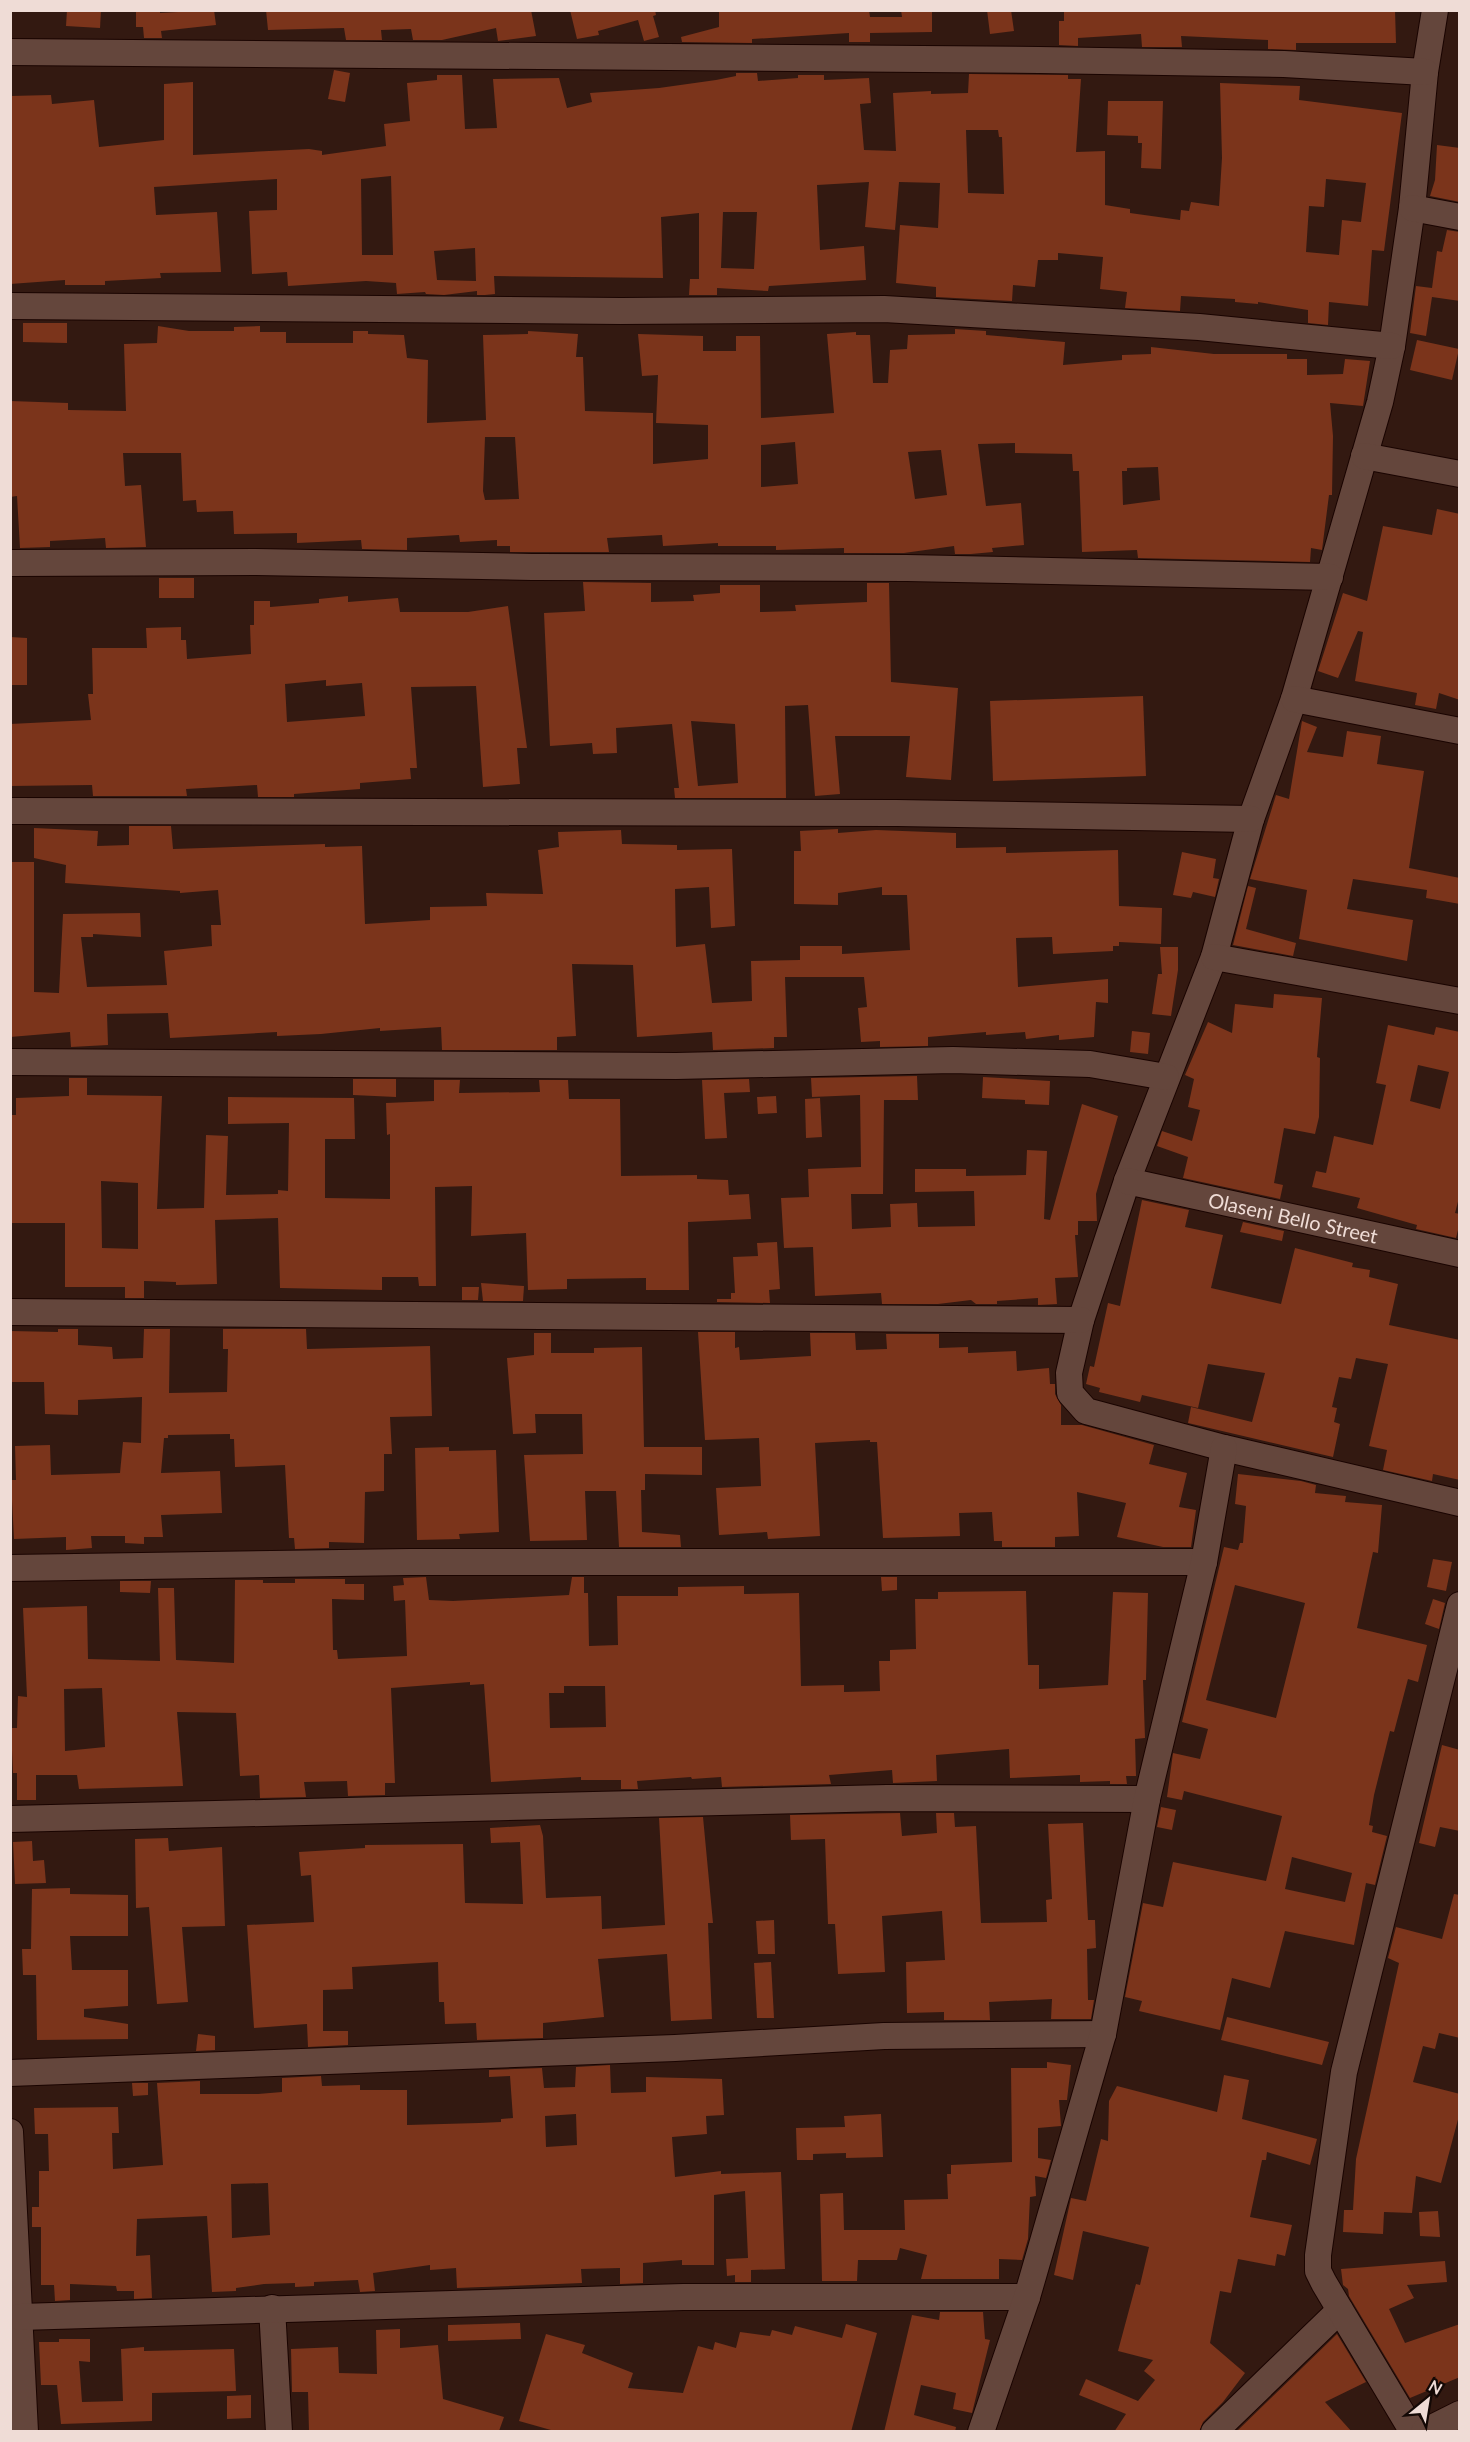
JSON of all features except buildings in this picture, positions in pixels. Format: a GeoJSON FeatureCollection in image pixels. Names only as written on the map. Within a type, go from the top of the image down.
{"type":"FeatureCollection","features":[{"type":"Feature","properties":{"kind":"street"},"geometry":{"type":"LineString","coordinates":[[1435,10],[1425,72],[1412,208],[1392,346],[1380,402],[1294,699],[1251,819],[1214,957],[1127,1181],[1081,1320],[1069,1373],[1070,1394],[1086,1411],[1224,1448],[1460,1503]]}},
{"type":"Feature","properties":{"kind":"street"},"geometry":{"type":"LineString","coordinates":[[10,52],[1074,61],[1284,64],[1425,72]]}},
{"type":"Feature","properties":{"kind":"street"},"geometry":{"type":"LineString","coordinates":[[1412,208],[1460,217]]}},
{"type":"Feature","properties":{"kind":"street"},"geometry":{"type":"LineString","coordinates":[[10,306],[621,311],[884,309],[1199,327],[1392,346]]}},
{"type":"Feature","properties":{"kind":"street"},"geometry":{"type":"LineString","coordinates":[[1364,456],[1460,474]]}},
{"type":"Feature","properties":{"kind":"street"},"geometry":{"type":"LineString","coordinates":[[10,563],[256,562],[532,567],[895,568],[1330,577]]}},
{"type":"Feature","properties":{"kind":"street"},"geometry":{"type":"LineString","coordinates":[[1294,699],[1460,731]]}},
{"type":"Feature","properties":{"kind":"street"},"geometry":{"type":"LineString","coordinates":[[10,811],[897,813],[1251,819]]}},
{"type":"Feature","properties":{"kind":"street"},"geometry":{"type":"LineString","coordinates":[[1214,957],[1460,1001]]}},
{"type":"Feature","properties":{"kind":"street"},"geometry":{"type":"LineString","coordinates":[[10,1062],[675,1066],[953,1060],[1090,1064],[1167,1077]]}},
{"type":"Feature","properties":{"kind":"street","name":"Olaseni Bello Street"},"geometry":{"type":"LineString","coordinates":[[1127,1181],[1460,1254]]}},
{"type":"Feature","properties":{"kind":"street"},"geometry":{"type":"LineString","coordinates":[[10,1312],[1081,1320]]}},
{"type":"Feature","properties":{"kind":"street"},"geometry":{"type":"LineString","coordinates":[[981,2432],[1027,2297],[1103,2034],[1147,1799],[1204,1562],[1224,1448]]}},
{"type":"Feature","properties":{"kind":"street"},"geometry":{"type":"LineString","coordinates":[[10,1568],[410,1562],[1204,1562]]}},
{"type":"Feature","properties":{"kind":"street"},"geometry":{"type":"LineString","coordinates":[[1413,2432],[1318,2271],[1344,2072],[1460,1605]]}},
{"type":"Feature","properties":{"kind":"street"},"geometry":{"type":"LineString","coordinates":[[10,1819],[888,1798],[1147,1799]]}},
{"type":"Feature","properties":{"kind":"street"},"geometry":{"type":"LineString","coordinates":[[10,2073],[675,2048],[884,2036],[1103,2034]]}},
{"type":"Feature","properties":{"kind":"street"},"geometry":{"type":"LineString","coordinates":[[10,2132],[25,2432]]}},
{"type":"Feature","properties":{"kind":"street"},"geometry":{"type":"LineString","coordinates":[[20,2317],[683,2297],[1027,2297]]}},
{"type":"Feature","properties":{"kind":"street"},"geometry":{"type":"LineString","coordinates":[[272,2308],[279,2432]]}},
{"type":"Feature","properties":{"kind":"street"},"geometry":{"type":"LineString","coordinates":[[1214,2432],[1340,2310]]}},
{"type":"Feature","properties":{"kind":"street"},"geometry":{"type":"LineString","coordinates":[[1424,2432],[1460,2414]]}}]}
